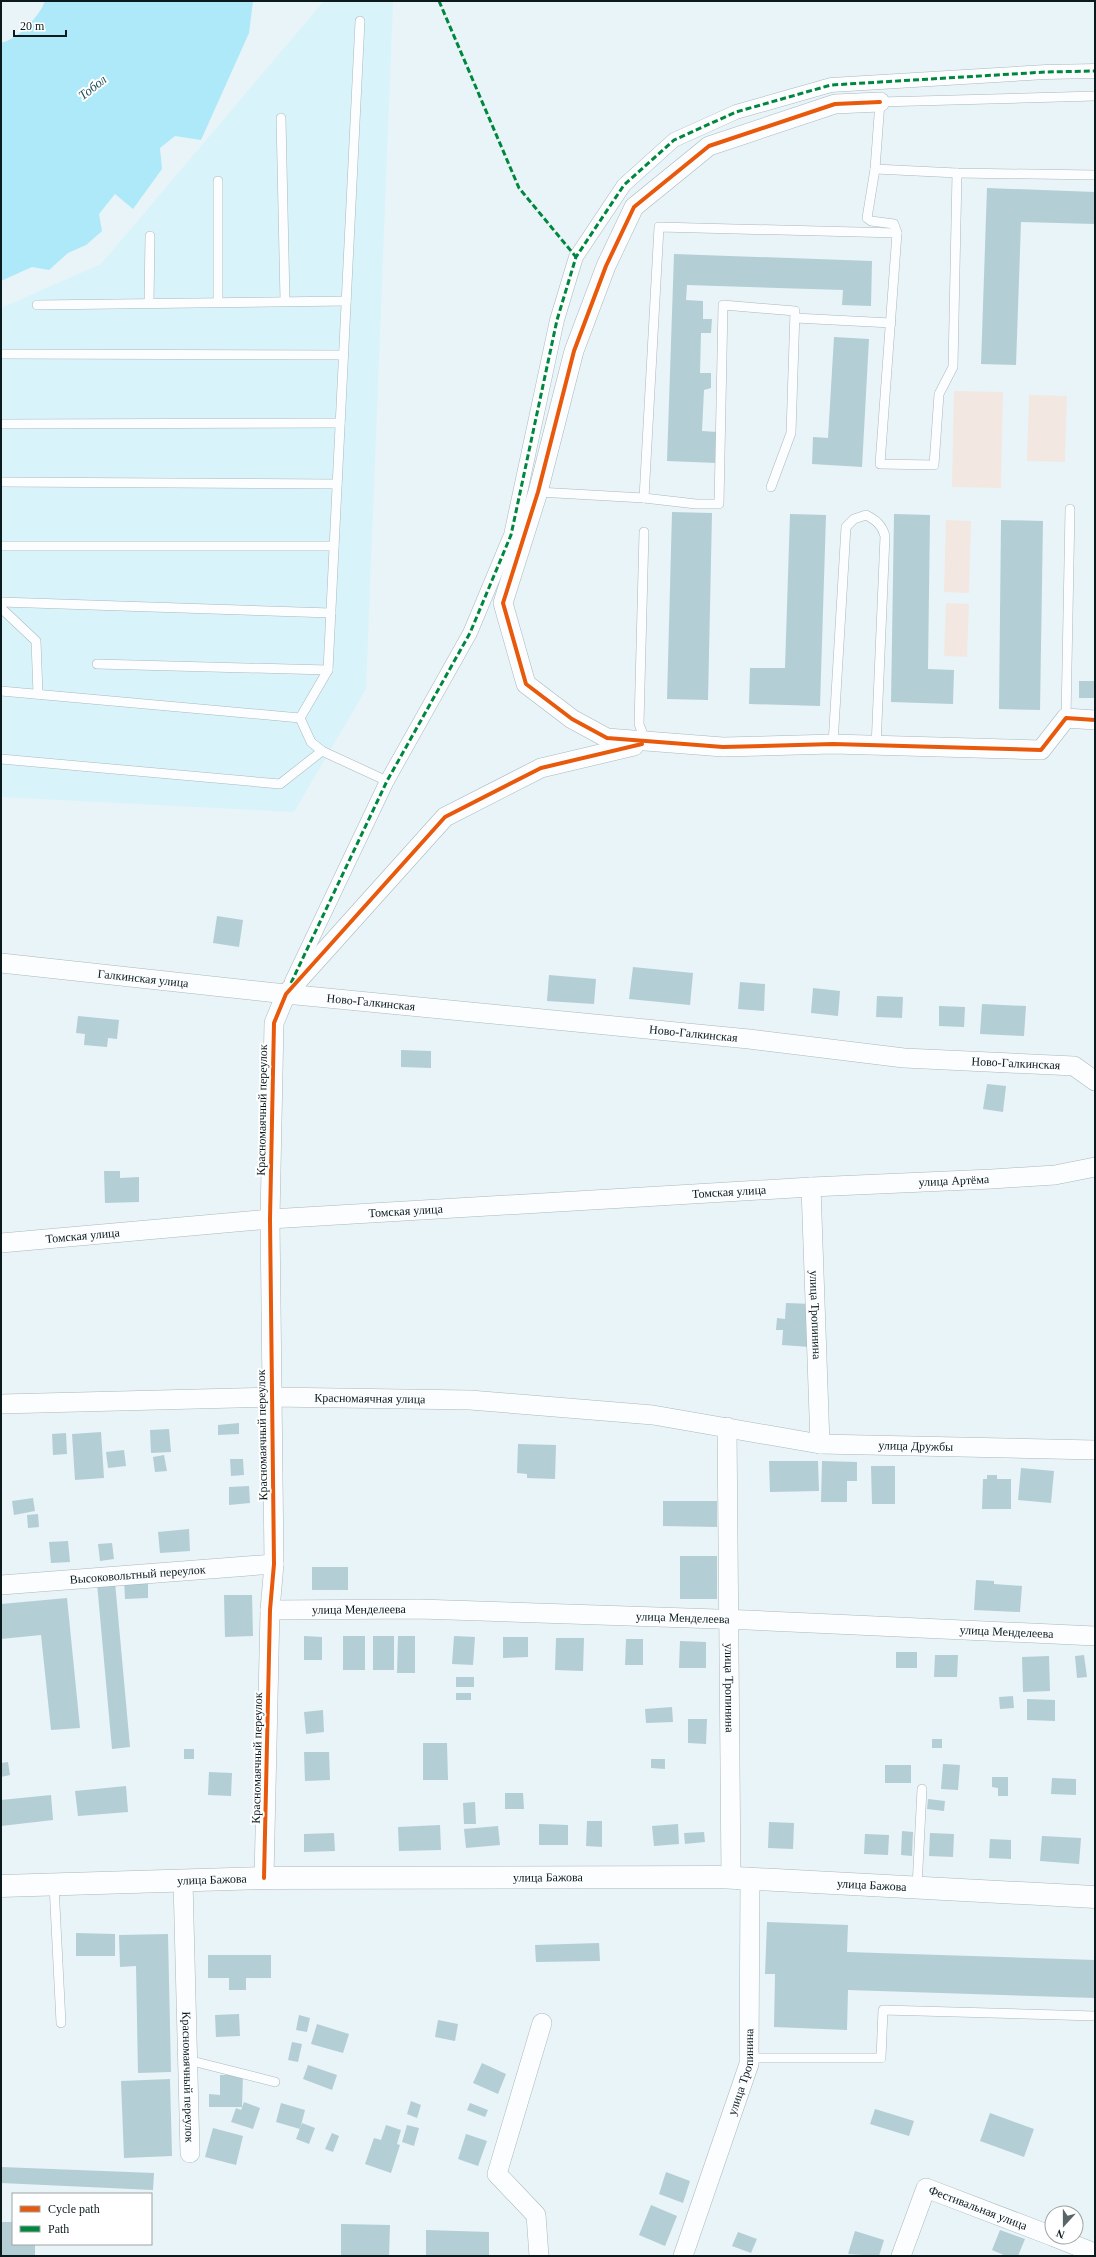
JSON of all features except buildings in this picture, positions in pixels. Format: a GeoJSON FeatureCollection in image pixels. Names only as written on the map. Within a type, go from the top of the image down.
{"type":"FeatureCollection","features":[{"type":"Feature","properties":{"kind":"main road","name":"улица Бажова"},"geometry":{"type":"LineString","coordinates":[[1,1886],[264,1878],[740,1878],[1095,1897]]}},
{"type":"Feature","properties":{"kind":"street"},"geometry":{"type":"LineString","coordinates":[[286,994],[387,781],[470,633],[511,535],[557,320],[576,257],[624,185],[674,140],[736,112],[831,85],[1046,72],[1095,71]]}},
{"type":"Feature","properties":{"kind":"street"},"geometry":{"type":"LineString","coordinates":[[880,102],[835,104],[709,146],[634,207],[606,266],[574,351],[538,492],[503,603],[526,684],[572,719],[607,738],[723,747],[833,744],[876,747],[1041,750],[1066,718],[1095,720]]}},
{"type":"Feature","properties":{"kind":"street","name":"Красномаячный переулок"},"geometry":{"type":"LineString","coordinates":[[264,1878],[270,1610],[274,1564],[270,1219],[274,1023],[286,994],[445,817],[541,768],[651,742]]}},
{"type":"Feature","properties":{"kind":"street","name":"Галкинская улица"},"geometry":{"type":"LineString","coordinates":[[1,963],[286,994]]}},
{"type":"Feature","properties":{"kind":"street","name":"Ново-Галкинская"},"geometry":{"type":"LineString","coordinates":[[286,994],[749,1039],[904,1058],[1074,1066],[1095,1081]]}},
{"type":"Feature","properties":{"kind":"street","name":"улица Артёма"},"geometry":{"type":"LineString","coordinates":[[811,1187],[1055,1175],[1095,1167]]}},
{"type":"Feature","properties":{"kind":"street","name":"Томская улица"},"geometry":{"type":"LineString","coordinates":[[1,1243],[270,1219],[811,1187]]}},
{"type":"Feature","properties":{"kind":"street","name":"улица Тропинина"},"geometry":{"type":"LineString","coordinates":[[811,1187],[820,1444]]}},
{"type":"Feature","properties":{"kind":"street","name":"Красномаячная улица"},"geometry":{"type":"LineString","coordinates":[[1,1404],[272,1397],[470,1400],[653,1415],[733,1428]]}},
{"type":"Feature","properties":{"kind":"street","name":"улица Тропинина"},"geometry":{"type":"LineString","coordinates":[[683,2256],[749,2064],[729,1619],[733,1428]]}},
{"type":"Feature","properties":{"kind":"street","name":"улица Дружбы"},"geometry":{"type":"LineString","coordinates":[[733,1428],[820,1444],[1095,1450]]}},
{"type":"Feature","properties":{"kind":"street","name":"Высоковольтный переулок"},"geometry":{"type":"LineString","coordinates":[[1,1585],[274,1564]]}},
{"type":"Feature","properties":{"kind":"street","name":"улица Менделеева"},"geometry":{"type":"LineString","coordinates":[[270,1610],[419,1609],[729,1619],[1095,1636]]}},
{"type":"Feature","properties":{"kind":"street","name":"Красномаячный переулок"},"geometry":{"type":"LineString","coordinates":[[183,1881],[190,2153]]}},
{"type":"Feature","properties":{"kind":"street"},"geometry":{"type":"LineString","coordinates":[[538,2256],[536,2215],[497,2174],[542,2023]]}},
{"type":"Feature","properties":{"kind":"street","name":"Фестивальная улица"},"geometry":{"type":"LineString","coordinates":[[901,2256],[926,2188],[1044,2234]]}},
{"type":"Feature","properties":{"kind":"street","name":"Фестивальная улица"},"geometry":{"type":"LineString","coordinates":[[1074,2245],[1095,2253]]}},
{"type":"Feature","properties":{"kind":"lane"},"geometry":{"type":"LineString","coordinates":[[300,718],[328,670],[360,21]]}},
{"type":"Feature","properties":{"kind":"lane"},"geometry":{"type":"LineString","coordinates":[[957,173],[953,367],[939,394],[934,465],[880,464],[897,233],[894,224],[871,221],[867,218],[875,169],[880,102],[1095,96]]}},
{"type":"Feature","properties":{"kind":"lane"},"geometry":{"type":"LineString","coordinates":[[281,118],[284,301]]}},
{"type":"Feature","properties":{"kind":"lane"},"geometry":{"type":"LineString","coordinates":[[875,169],[957,173],[1095,175]]}},
{"type":"Feature","properties":{"kind":"lane"},"geometry":{"type":"LineString","coordinates":[[218,181],[218,302]]}},
{"type":"Feature","properties":{"kind":"lane"},"geometry":{"type":"LineString","coordinates":[[644,498],[659,227],[897,233]]}},
{"type":"Feature","properties":{"kind":"lane"},"geometry":{"type":"LineString","coordinates":[[149,303],[150,236]]}},
{"type":"Feature","properties":{"kind":"lane"},"geometry":{"type":"LineString","coordinates":[[37,305],[346,301]]}},
{"type":"Feature","properties":{"kind":"lane"},"geometry":{"type":"LineString","coordinates":[[538,492],[644,498],[696,504],[719,504],[723,305],[795,311],[791,433],[771,487]]}},
{"type":"Feature","properties":{"kind":"lane"},"geometry":{"type":"LineString","coordinates":[[795,318],[891,323]]}},
{"type":"Feature","properties":{"kind":"lane"},"geometry":{"type":"LineString","coordinates":[[1,354],[343,355]]}},
{"type":"Feature","properties":{"kind":"lane"},"geometry":{"type":"LineString","coordinates":[[1,424],[340,423]]}},
{"type":"Feature","properties":{"kind":"lane"},"geometry":{"type":"LineString","coordinates":[[1,482],[337,484]]}},
{"type":"Feature","properties":{"kind":"lane"},"geometry":{"type":"LineString","coordinates":[[1066,718],[1070,509]]}},
{"type":"Feature","properties":{"kind":"lane"},"geometry":{"type":"LineString","coordinates":[[833,744],[846,527],[854,519],[866,515],[883,528],[884,536],[876,747]]}},
{"type":"Feature","properties":{"kind":"lane"},"geometry":{"type":"LineString","coordinates":[[644,532],[639,724],[644,737],[651,742]]}},
{"type":"Feature","properties":{"kind":"lane"},"geometry":{"type":"LineString","coordinates":[[1,546],[334,546]]}},
{"type":"Feature","properties":{"kind":"lane"},"geometry":{"type":"LineString","coordinates":[[1,602],[331,613]]}},
{"type":"Feature","properties":{"kind":"lane"},"geometry":{"type":"LineString","coordinates":[[1,608],[36,641],[38,694]]}},
{"type":"Feature","properties":{"kind":"lane"},"geometry":{"type":"LineString","coordinates":[[97,664],[328,670]]}},
{"type":"Feature","properties":{"kind":"lane"},"geometry":{"type":"LineString","coordinates":[[1,691],[300,718]]}},
{"type":"Feature","properties":{"kind":"lane"},"geometry":{"type":"LineString","coordinates":[[300,718],[311,742],[322,751],[387,781]]}},
{"type":"Feature","properties":{"kind":"lane"},"geometry":{"type":"LineString","coordinates":[[1,759],[280,784],[322,751]]}},
{"type":"Feature","properties":{"kind":"lane"},"geometry":{"type":"LineString","coordinates":[[916,1887],[922,1789]]}},
{"type":"Feature","properties":{"kind":"lane"},"geometry":{"type":"LineString","coordinates":[[54,1885],[61,2023]]}},
{"type":"Feature","properties":{"kind":"lane"},"geometry":{"type":"LineString","coordinates":[[749,2058],[881,2058],[883,2010],[1095,2016]]}},
{"type":"Feature","properties":{"kind":"lane"},"geometry":{"type":"LineString","coordinates":[[188,2060],[275,2082]]}},
{"type":"Feature","properties":{"kind":"shaded area"},"geometry":{"type":"Polygon","coordinates":[[[324,1],[393,1],[366,689],[294,812],[1,797],[1,308],[101,264],[324,1]]]}},
{"type":"Feature","properties":{"kind":"shaded area"},"geometry":{"type":"Polygon","coordinates":[[[954,391],[1003,392],[1001,488],[952,487],[954,391]]]}},
{"type":"Feature","properties":{"kind":"shaded area"},"geometry":{"type":"Polygon","coordinates":[[[1029,395],[1067,396],[1065,462],[1027,461],[1029,395]]]}},
{"type":"Feature","properties":{"kind":"shaded area"},"geometry":{"type":"Polygon","coordinates":[[[946,520],[971,521],[969,593],[944,592],[946,520]]]}},
{"type":"Feature","properties":{"kind":"shaded area"},"geometry":{"type":"Polygon","coordinates":[[[946,603],[969,604],[967,657],[944,656],[946,603]]]}},
{"type":"Feature","properties":{"kind":"water","name":"Тобол"},"geometry":{"type":"Polygon","coordinates":[[[45,1],[253,1],[249,33],[201,140],[175,136],[160,148],[162,169],[133,209],[115,194],[99,214],[102,231],[86,245],[68,253],[49,270],[32,267],[1,281],[1,43],[8,41],[21,32],[38,14],[45,1]]]}},
{"type":"Feature","properties":{"kind":"marked path"},"geometry":{"type":"LineString","coordinates":[[439,1],[519,188],[576,257]]}},
{"type":"Feature","properties":{"kind":"marked path"},"geometry":{"type":"LineString","coordinates":[[291,983],[387,781],[470,633],[511,535],[557,320],[576,257],[624,185],[674,140],[736,112],[831,85],[1046,72],[1095,71]]}},
{"type":"Feature","properties":{"kind":"cycle path"},"geometry":{"type":"LineString","coordinates":[[880,102],[835,104],[709,146],[634,207],[606,266],[574,351],[538,492],[503,603],[526,684],[572,719],[607,738],[723,747],[833,744],[1041,750],[1066,718],[1095,720]]}},
{"type":"Feature","properties":{"kind":"cycle path"},"geometry":{"type":"LineString","coordinates":[[264,1878],[270,1610],[274,1564],[270,1219],[274,1023],[286,994],[445,817],[541,768],[642,744]]}}]}
